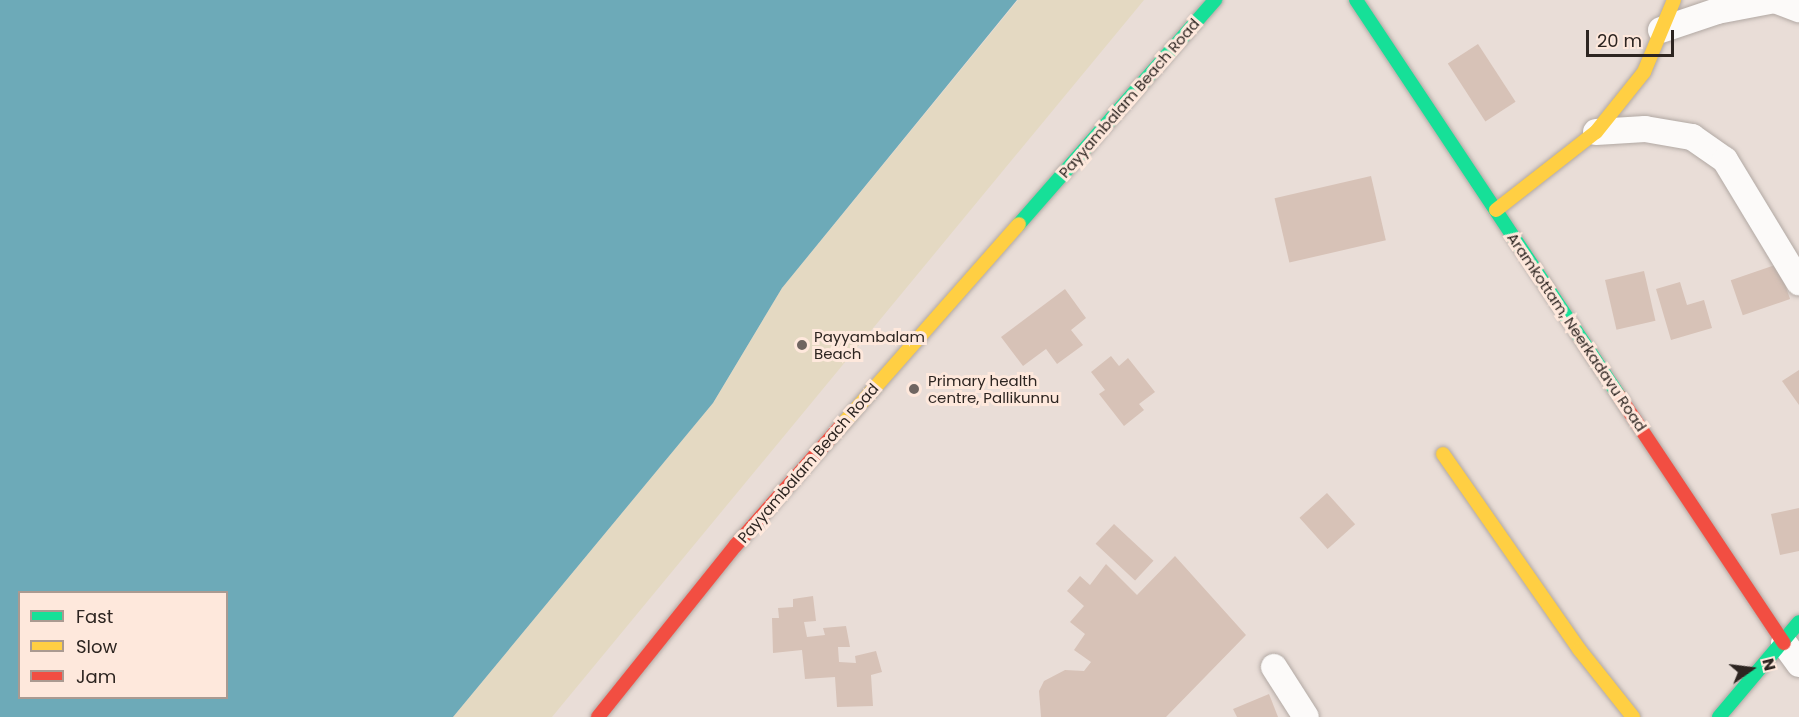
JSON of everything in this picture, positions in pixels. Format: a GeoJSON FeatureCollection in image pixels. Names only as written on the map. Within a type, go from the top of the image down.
{"type":"FeatureCollection","features":[{"type":"Feature","properties":{"kind":"street","name":"Payyambalam Beach Road"},"geometry":{"type":"LineString","coordinates":[[598,717],[736,545],[1215,0]]}},
{"type":"Feature","properties":{"kind":"street","name":"Aramkottam, Neerkadavu Road"},"geometry":{"type":"LineString","coordinates":[[1356,0],[1784,643]]}},
{"type":"Feature","properties":{"kind":"street"},"geometry":{"type":"LineString","coordinates":[[1496,210],[1596,132],[1644,72],[1674,0]]}},
{"type":"Feature","properties":{"kind":"street"},"geometry":{"type":"LineString","coordinates":[[1661,30],[1717,11],[1775,0],[1799,9]]}},
{"type":"Feature","properties":{"kind":"street"},"geometry":{"type":"LineString","coordinates":[[1596,132],[1645,129],[1692,137],[1725,160],[1799,282]]}},
{"type":"Feature","properties":{"kind":"street"},"geometry":{"type":"LineString","coordinates":[[1443,454],[1578,649],[1633,717]]}},
{"type":"Feature","properties":{"kind":"street"},"geometry":{"type":"LineString","coordinates":[[1719,717],[1784,643],[1799,622]]}},
{"type":"Feature","properties":{"kind":"street"},"geometry":{"type":"LineString","coordinates":[[1784,643],[1799,664]]}},
{"type":"Feature","properties":{"kind":"street"},"geometry":{"type":"LineString","coordinates":[[1274,668],[1306,717]]}},
{"type":"Feature","properties":{"kind":"sand","name":"Payyambalam Beach"},"geometry":{"type":"Polygon","coordinates":[[[1018,0],[1144,0],[552,717],[453,717],[713,403],[782,288],[1018,0]]]}},
{"type":"Feature","properties":{"kind":"water"},"geometry":{"type":"Polygon","coordinates":[[[0,0],[1017,0],[782,288],[713,403],[453,717],[0,717],[0,0]]]}},
{"type":"Feature","properties":{"kind":"building"},"geometry":{"type":"Polygon","coordinates":[[[1478,44],[1516,102],[1485,121],[1448,64],[1478,44]]]}},
{"type":"Feature","properties":{"kind":"building"},"geometry":{"type":"Polygon","coordinates":[[[1371,176],[1386,240],[1289,263],[1275,198],[1371,176]]]}},
{"type":"Feature","properties":{"kind":"building"},"geometry":{"type":"Polygon","coordinates":[[[1778,264],[1790,299],[1743,315],[1731,280],[1778,264]]]}},
{"type":"Feature","properties":{"kind":"building"},"geometry":{"type":"Polygon","coordinates":[[[1644,271],[1655,321],[1616,330],[1605,280],[1644,271]]]}},
{"type":"Feature","properties":{"kind":"building"},"geometry":{"type":"Polygon","coordinates":[[[1680,282],[1687,305],[1704,300],[1712,328],[1671,340],[1656,289],[1680,282]]]}},
{"type":"Feature","properties":{"kind":"building"},"geometry":{"type":"Polygon","coordinates":[[[1065,289],[1086,318],[1071,330],[1083,345],[1057,364],[1046,349],[1023,366],[1001,337],[1065,289]]]}},
{"type":"Feature","properties":{"kind":"building"},"geometry":{"type":"Polygon","coordinates":[[[1111,356],[1119,366],[1128,358],[1155,392],[1139,404],[1144,410],[1124,426],[1099,394],[1105,390],[1091,372],[1111,356]]]}},
{"type":"Feature","properties":{"kind":"building"},"geometry":{"type":"Polygon","coordinates":[[[1799,370],[1799,405],[1782,381],[1799,370]]]}},
{"type":"Feature","properties":{"kind":"building"},"geometry":{"type":"Polygon","coordinates":[[[1327,493],[1355,524],[1328,549],[1300,518],[1327,493]]]}},
{"type":"Feature","properties":{"kind":"building"},"geometry":{"type":"Polygon","coordinates":[[[1799,508],[1799,551],[1780,555],[1771,514],[1799,508]]]}},
{"type":"Feature","properties":{"kind":"building"},"geometry":{"type":"Polygon","coordinates":[[[1114,524],[1153,561],[1135,581],[1096,544],[1114,524]]]}},
{"type":"Feature","properties":{"kind":"building"},"geometry":{"type":"Polygon","coordinates":[[[1175,556],[1246,635],[1166,717],[1041,717],[1039,691],[1044,681],[1065,670],[1084,671],[1091,662],[1074,650],[1085,634],[1070,622],[1084,606],[1067,591],[1080,576],[1090,585],[1106,564],[1137,595],[1175,556]]]}},
{"type":"Feature","properties":{"kind":"building"},"geometry":{"type":"Polygon","coordinates":[[[813,596],[816,621],[804,622],[807,637],[825,635],[823,628],[846,626],[850,647],[838,647],[839,662],[856,663],[855,656],[876,651],[882,672],[871,675],[873,706],[837,707],[835,677],[805,679],[802,650],[773,653],[772,618],[779,618],[778,608],[793,607],[793,599],[813,596]]]}},
{"type":"Feature","properties":{"kind":"building"},"geometry":{"type":"Polygon","coordinates":[[[1269,694],[1278,717],[1237,717],[1233,709],[1269,694]]]}},
{"type":"Feature","properties":{"kind":"traffic: fast"},"geometry":{"type":"LineString","coordinates":[[1019,224],[1215,0]]}},
{"type":"Feature","properties":{"kind":"traffic: fast"},"geometry":{"type":"LineString","coordinates":[[1356,0],[1619,396]]}},
{"type":"Feature","properties":{"kind":"traffic: fast"},"geometry":{"type":"LineString","coordinates":[[1719,717],[1799,622]]}},
{"type":"Feature","properties":{"kind":"traffic: slow"},"geometry":{"type":"LineString","coordinates":[[1496,210],[1596,132],[1644,72],[1674,0]]}},
{"type":"Feature","properties":{"kind":"traffic: slow"},"geometry":{"type":"LineString","coordinates":[[841,426],[1019,224]]}},
{"type":"Feature","properties":{"kind":"traffic: slow"},"geometry":{"type":"LineString","coordinates":[[1443,454],[1579,649],[1633,717]]}},
{"type":"Feature","properties":{"kind":"traffic: jam"},"geometry":{"type":"LineString","coordinates":[[1619,396],[1784,643]]}},
{"type":"Feature","properties":{"kind":"traffic: jam"},"geometry":{"type":"LineString","coordinates":[[598,717],[736,545],[841,426]]}},
{"type":"Feature","properties":{"kind":"place","name":"Payyambalam Beach"},"geometry":{"type":"Point","coordinates":[802,345]}},
{"type":"Feature","properties":{"kind":"place","name":"Primary health centre, Pallikunnu"},"geometry":{"type":"Point","coordinates":[914,389]}}]}
